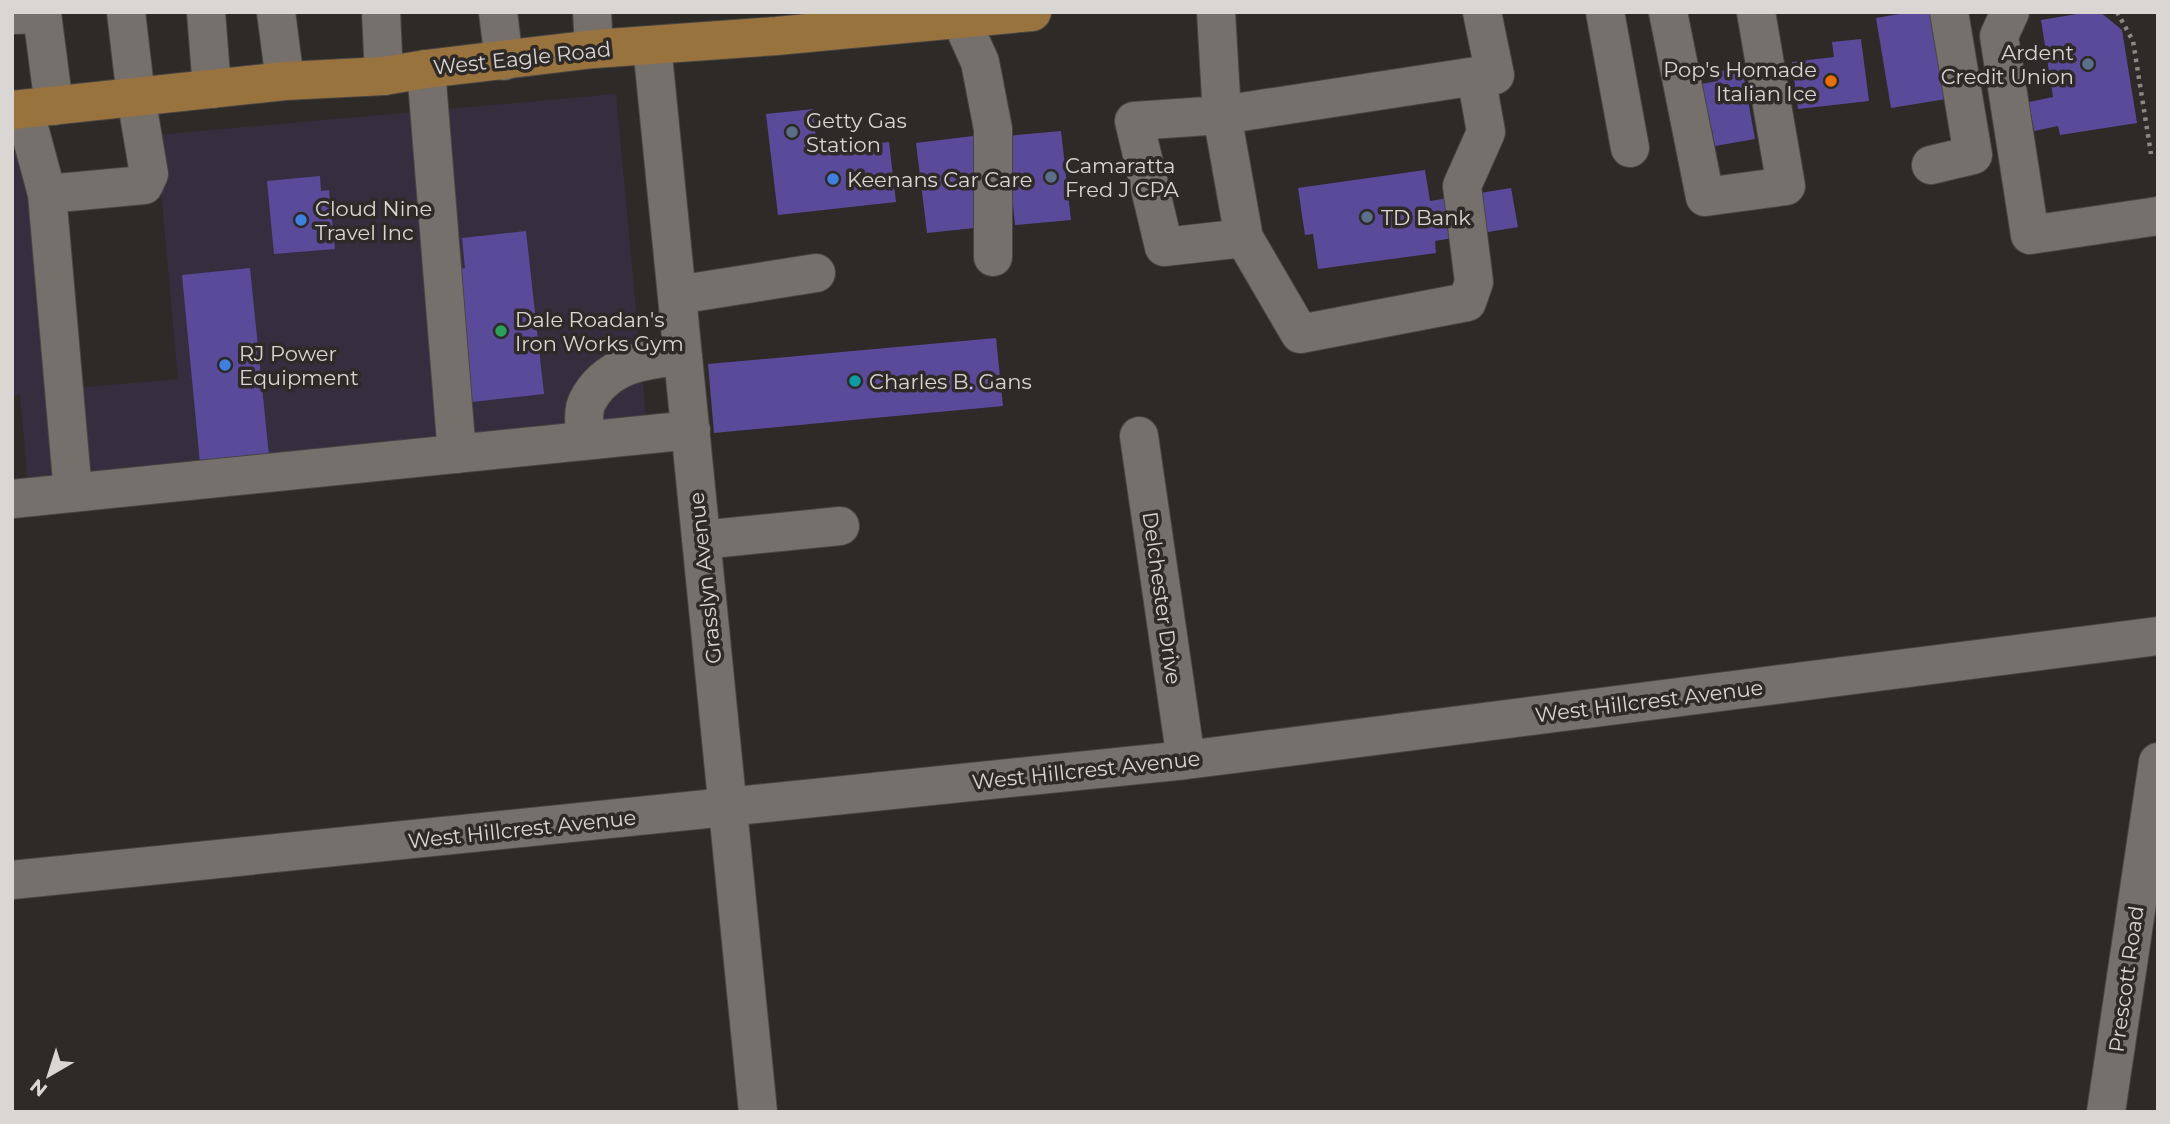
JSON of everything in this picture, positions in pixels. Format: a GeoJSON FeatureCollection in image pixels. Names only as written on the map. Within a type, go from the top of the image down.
{"type":"FeatureCollection","features":[{"type":"Feature","properties":{"kind":"main road","name":"West Eagle Road"},"geometry":{"type":"LineString","coordinates":[[30,108],[285,81],[384,76],[504,61],[593,31],[652,45],[774,24],[1032,12]]}},
{"type":"Feature","properties":{"kind":"street"},"geometry":{"type":"LineString","coordinates":[[47,194],[144,185],[148,181],[126,12]]}},
{"type":"Feature","properties":{"kind":"street"},"geometry":{"type":"LineString","coordinates":[[206,12],[212,89]]}},
{"type":"Feature","properties":{"kind":"street"},"geometry":{"type":"LineString","coordinates":[[276,12],[285,81]]}},
{"type":"Feature","properties":{"kind":"street"},"geometry":{"type":"LineString","coordinates":[[380,12],[384,76]]}},
{"type":"Feature","properties":{"kind":"street"},"geometry":{"type":"LineString","coordinates":[[498,12],[504,61]]}},
{"type":"Feature","properties":{"kind":"street"},"geometry":{"type":"LineString","coordinates":[[1216,12],[1222,115],[1244,238],[1300,334],[1467,302],[1474,282],[1462,186],[1486,132],[1476,76]]}},
{"type":"Feature","properties":{"kind":"street"},"geometry":{"type":"LineString","coordinates":[[1244,238],[1164,247],[1134,121],[1222,115],[1495,75],[1482,12]]}},
{"type":"Feature","properties":{"kind":"street"},"geometry":{"type":"LineString","coordinates":[[1605,12],[1630,148]]}},
{"type":"Feature","properties":{"kind":"street"},"geometry":{"type":"LineString","coordinates":[[1668,12],[1704,197],[1786,187],[1756,12]]}},
{"type":"Feature","properties":{"kind":"street"},"geometry":{"type":"LineString","coordinates":[[1931,165],[1973,155],[1948,12]]}},
{"type":"Feature","properties":{"kind":"street"},"geometry":{"type":"LineString","coordinates":[[2010,12],[1999,36],[2031,235],[2158,216]]}},
{"type":"Feature","properties":{"kind":"street"},"geometry":{"type":"LineString","coordinates":[[12,15],[42,14],[30,108],[47,194],[73,493]]}},
{"type":"Feature","properties":{"kind":"street"},"geometry":{"type":"LineString","coordinates":[[960,16],[980,62],[993,129],[993,257]]}},
{"type":"Feature","properties":{"kind":"street","name":"Grasslyn Avenue"},"geometry":{"type":"LineString","coordinates":[[652,45],[758,1112]]}},
{"type":"Feature","properties":{"kind":"street"},"geometry":{"type":"LineString","coordinates":[[426,69],[457,454]]}},
{"type":"Feature","properties":{"kind":"street"},"geometry":{"type":"LineString","coordinates":[[677,295],[816,273]]}},
{"type":"Feature","properties":{"kind":"street"},"geometry":{"type":"LineString","coordinates":[[585,441],[586,404],[606,376],[645,359],[683,356]]}},
{"type":"Feature","properties":{"kind":"street"},"geometry":{"type":"LineString","coordinates":[[12,499],[691,430]]}},
{"type":"Feature","properties":{"kind":"street","name":"Delchester Drive"},"geometry":{"type":"LineString","coordinates":[[1139,436],[1186,760]]}},
{"type":"Feature","properties":{"kind":"street"},"geometry":{"type":"LineString","coordinates":[[701,540],[840,526]]}},
{"type":"Feature","properties":{"kind":"street","name":"West Hillcrest Avenue"},"geometry":{"type":"LineString","coordinates":[[12,880],[1186,760],[2158,636]]}},
{"type":"Feature","properties":{"kind":"street","name":"Prescott Road"},"geometry":{"type":"LineString","coordinates":[[2106,1112],[2158,762]]}},
{"type":"Feature","properties":{"kind":"path"},"geometry":{"type":"LineString","coordinates":[[2117,12],[2133,41],[2151,154]]}},
{"type":"Feature","properties":{"kind":"shaded area"},"geometry":{"type":"Polygon","coordinates":[[[616,94],[647,428],[28,483],[20,395],[12,396],[12,155],[31,153],[52,390],[178,379],[156,135],[616,94]]]}},
{"type":"Feature","properties":{"kind":"building"},"geometry":{"type":"Polygon","coordinates":[[[1911,12],[1938,12],[1952,98],[1891,108],[1876,18],[1911,12]]]}},
{"type":"Feature","properties":{"kind":"building","name":"Ardent Credit Union"},"geometry":{"type":"Polygon","coordinates":[[[2100,12],[2122,30],[2137,123],[2060,135],[2058,126],[2034,131],[2029,102],[2053,97],[2041,20],[2100,12]]]}},
{"type":"Feature","properties":{"kind":"building","name":"Pop's Homade Italian Ice"},"geometry":{"type":"Polygon","coordinates":[[[1861,39],[1869,101],[1798,109],[1792,62],[1834,57],[1832,42],[1861,39]]]}},
{"type":"Feature","properties":{"kind":"building"},"geometry":{"type":"Polygon","coordinates":[[[1742,67],[1755,139],[1715,146],[1712,130],[1703,132],[1695,85],[1718,81],[1716,72],[1742,67]]]}},
{"type":"Feature","properties":{"kind":"building","name":"Keenans Car Care"},"geometry":{"type":"Polygon","coordinates":[[[813,109],[817,150],[889,142],[896,202],[778,215],[766,114],[813,109]]]}},
{"type":"Feature","properties":{"kind":"building"},"geometry":{"type":"Polygon","coordinates":[[[1061,131],[1071,220],[1015,225],[1006,136],[1061,131]]]}},
{"type":"Feature","properties":{"kind":"building"},"geometry":{"type":"Polygon","coordinates":[[[973,136],[984,227],[927,233],[916,143],[973,136]]]}},
{"type":"Feature","properties":{"kind":"building","name":"TD Bank"},"geometry":{"type":"Polygon","coordinates":[[[1425,170],[1430,201],[1511,188],[1518,227],[1435,241],[1436,253],[1318,269],[1313,234],[1305,235],[1298,188],[1425,170]]]}},
{"type":"Feature","properties":{"kind":"building","name":"Cloud Nine Travel Inc"},"geometry":{"type":"Polygon","coordinates":[[[320,176],[321,191],[329,190],[335,249],[274,254],[267,181],[320,176]]]}},
{"type":"Feature","properties":{"kind":"building","name":"Dale Roadan's Iron Works Gym"},"geometry":{"type":"Polygon","coordinates":[[[526,231],[544,394],[472,402],[458,269],[465,268],[462,238],[526,231]]]}},
{"type":"Feature","properties":{"kind":"building","name":"RJ Power Equipment"},"geometry":{"type":"Polygon","coordinates":[[[250,268],[269,456],[200,463],[182,275],[250,268]]]}},
{"type":"Feature","properties":{"kind":"building","name":"Charles B. Gans"},"geometry":{"type":"Polygon","coordinates":[[[996,338],[1003,406],[714,433],[708,364],[996,338]]]}},
{"type":"Feature","properties":{"kind":"place","name":"Ardent Credit Union"},"geometry":{"type":"Point","coordinates":[2088,64]}},
{"type":"Feature","properties":{"kind":"place","name":"Pop's Homade Italian Ice"},"geometry":{"type":"Point","coordinates":[1831,81]}},
{"type":"Feature","properties":{"kind":"place","name":"Getty Gas Station"},"geometry":{"type":"Point","coordinates":[792,132]}},
{"type":"Feature","properties":{"kind":"place","name":"Camaratta Fred J CPA"},"geometry":{"type":"Point","coordinates":[1051,177]}},
{"type":"Feature","properties":{"kind":"place","name":"Keenans Car Care"},"geometry":{"type":"Point","coordinates":[833,179]}},
{"type":"Feature","properties":{"kind":"place","name":"TD Bank"},"geometry":{"type":"Point","coordinates":[1367,217]}},
{"type":"Feature","properties":{"kind":"place","name":"Cloud Nine Travel Inc"},"geometry":{"type":"Point","coordinates":[301,220]}},
{"type":"Feature","properties":{"kind":"place","name":"Dale Roadan's Iron Works Gym"},"geometry":{"type":"Point","coordinates":[501,331]}},
{"type":"Feature","properties":{"kind":"place","name":"RJ Power Equipment"},"geometry":{"type":"Point","coordinates":[225,365]}},
{"type":"Feature","properties":{"kind":"place","name":"Charles B. Gans"},"geometry":{"type":"Point","coordinates":[855,381]}}]}
